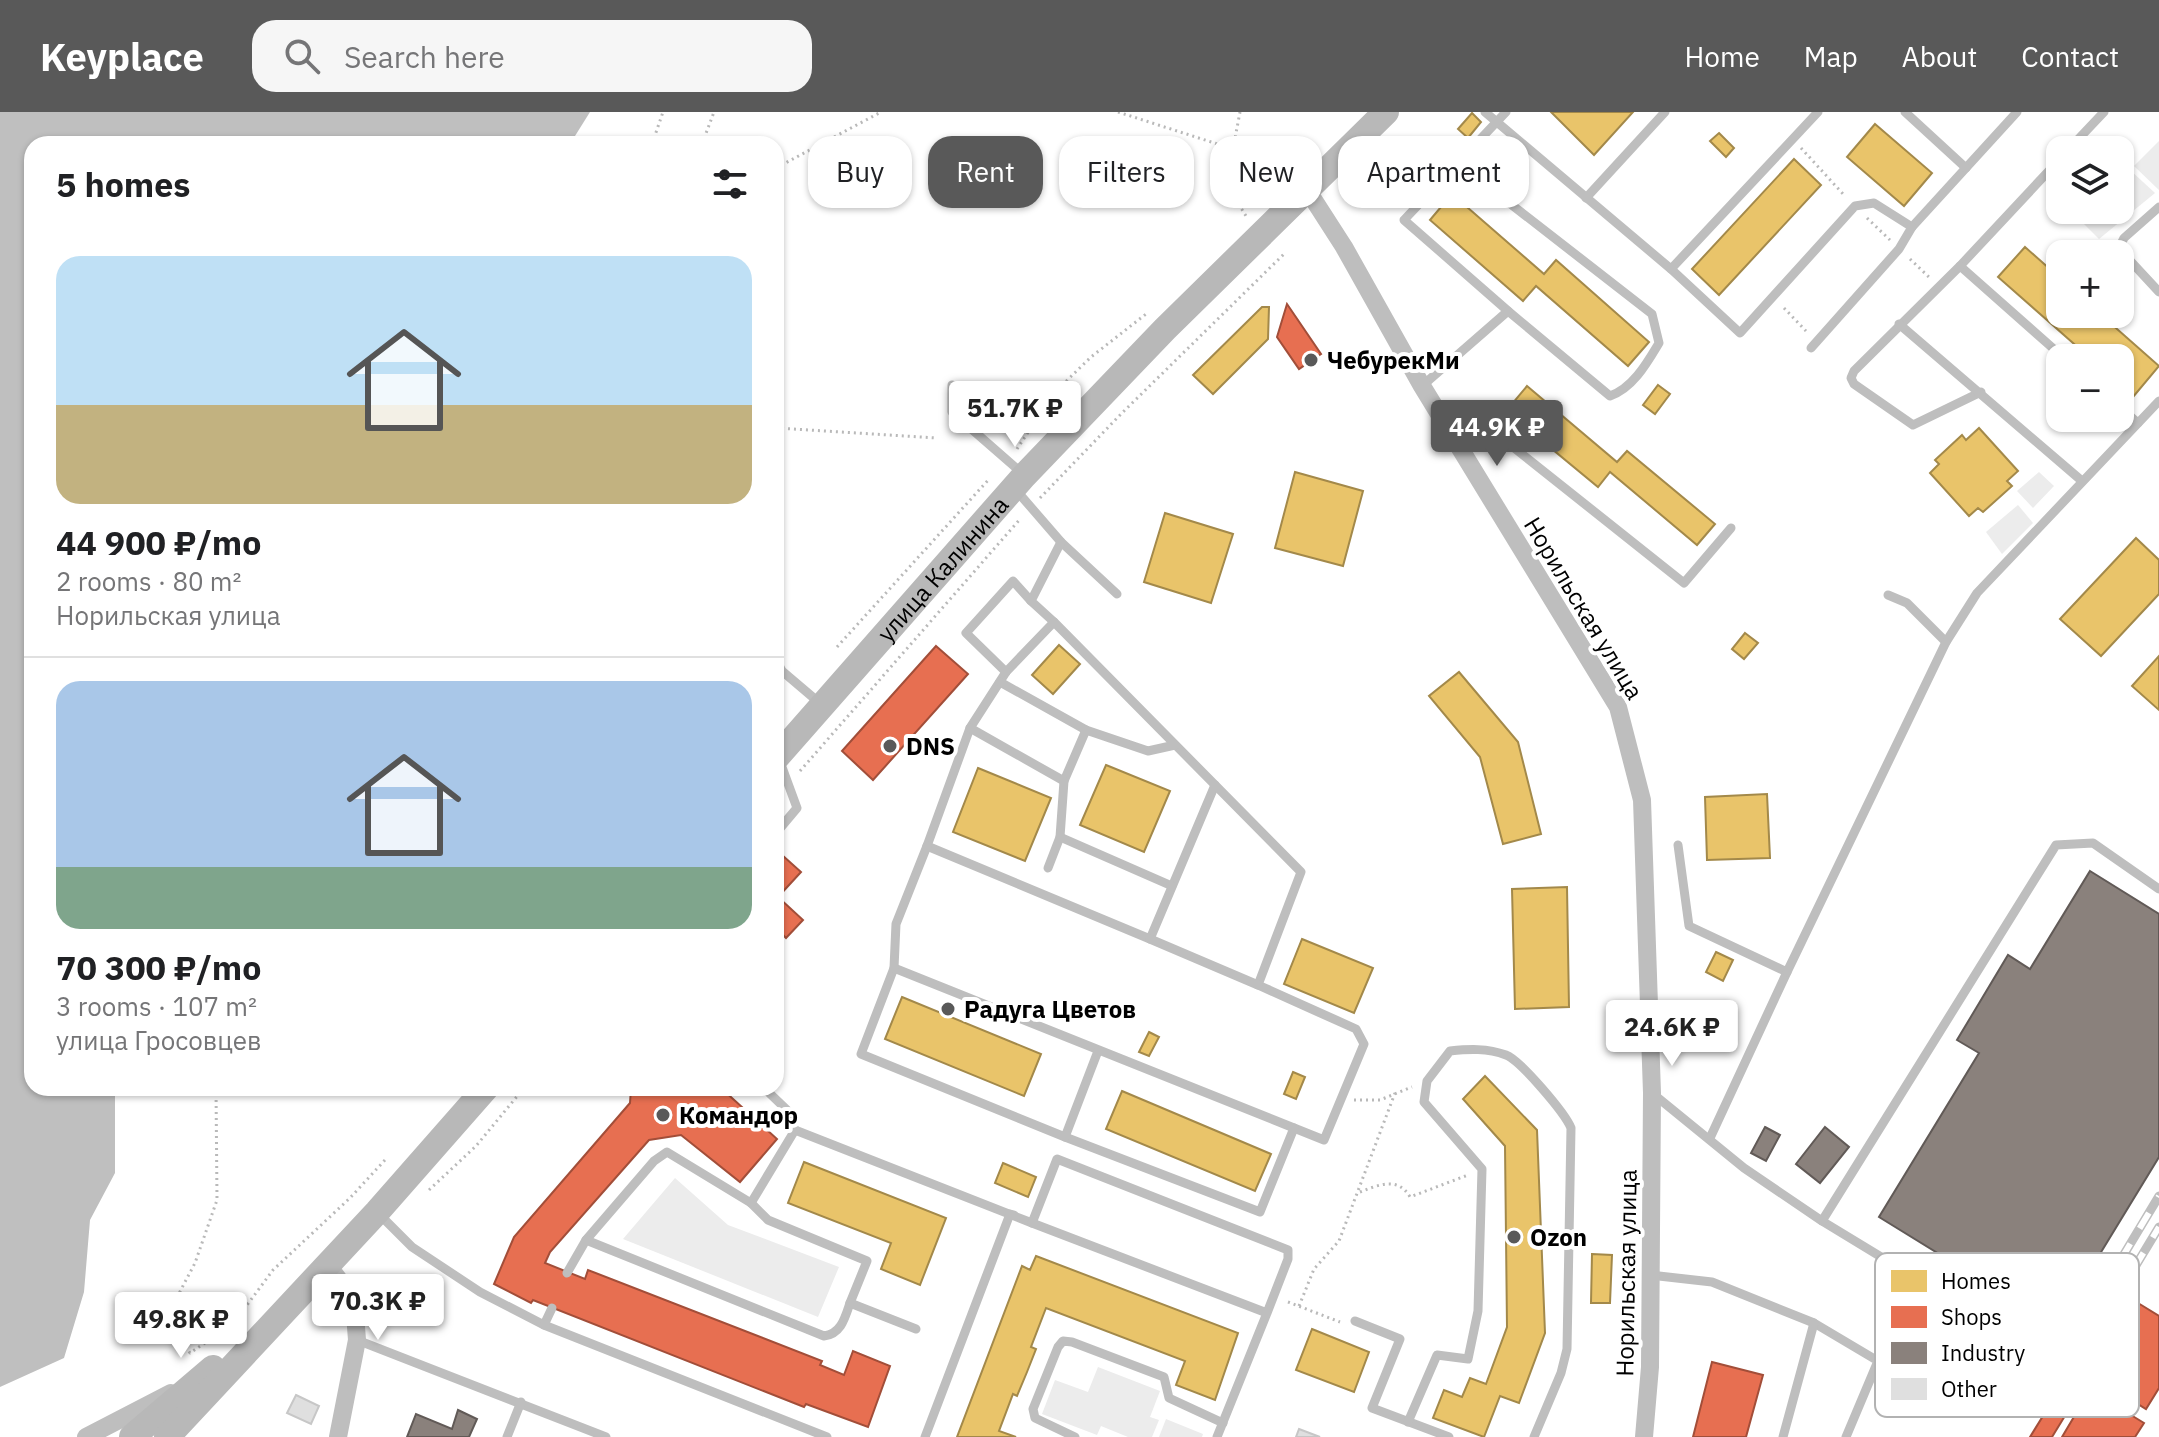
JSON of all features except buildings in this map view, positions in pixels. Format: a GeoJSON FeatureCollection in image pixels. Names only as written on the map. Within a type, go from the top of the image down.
{"type":"FeatureCollection","features":[{"type":"Feature","properties":{"kind":"main road","name":"улица Калинина"},"geometry":{"type":"LineString","coordinates":[[1322,177],[1386,112]]}},
{"type":"Feature","properties":{"kind":"main road","name":"улица Калинина"},"geometry":{"type":"LineString","coordinates":[[784,749],[1019,482],[1165,329],[1290,208]]}},
{"type":"Feature","properties":{"kind":"main road"},"geometry":{"type":"LineString","coordinates":[[167,1437],[377,1212],[479,1096]]}},
{"type":"Feature","properties":{"kind":"main road"},"geometry":{"type":"LineString","coordinates":[[132,1437],[195,1381],[267,1328]]}},
{"type":"Feature","properties":{"kind":"street","name":"Норильская улица"},"geometry":{"type":"LineString","coordinates":[[1319,208],[1422,386],[1618,707],[1628,741],[1642,800],[1652,1093],[1650,1367],[1644,1437]]}},
{"type":"Feature","properties":{"kind":"street"},"geometry":{"type":"LineString","coordinates":[[327,1264],[354,1300],[357,1340],[338,1437]]}},
{"type":"Feature","properties":{"kind":"street"},"geometry":{"type":"LineString","coordinates":[[86,1437],[195,1381]]}},
{"type":"Feature","properties":{"kind":"lane"},"geometry":{"type":"LineString","coordinates":[[1485,112],[1671,269],[1740,333],[1855,206],[1874,203],[1912,227]]}},
{"type":"Feature","properties":{"kind":"lane"},"geometry":{"type":"LineString","coordinates":[[1484,136],[1506,112]]}},
{"type":"Feature","properties":{"kind":"lane"},"geometry":{"type":"LineString","coordinates":[[1586,198],[1665,112]]}},
{"type":"Feature","properties":{"kind":"lane"},"geometry":{"type":"LineString","coordinates":[[1671,269],[1818,112]]}},
{"type":"Feature","properties":{"kind":"lane"},"geometry":{"type":"LineString","coordinates":[[1905,112],[1918,116],[1966,168]]}},
{"type":"Feature","properties":{"kind":"lane"},"geometry":{"type":"LineString","coordinates":[[1814,345],[1899,249],[1912,227],[2017,112]]}},
{"type":"Feature","properties":{"kind":"lane"},"geometry":{"type":"LineString","coordinates":[[2081,136],[2104,112]]}},
{"type":"Feature","properties":{"kind":"lane"},"geometry":{"type":"LineString","coordinates":[[1981,392],[1913,425],[1854,384],[1851,378],[1854,371],[1960,266],[2046,174]]}},
{"type":"Feature","properties":{"kind":"lane"},"geometry":{"type":"LineString","coordinates":[[2159,207],[2124,238],[2120,246],[2159,292]]}},
{"type":"Feature","properties":{"kind":"lane"},"geometry":{"type":"LineString","coordinates":[[1415,208],[1404,220],[1610,396],[1622,392],[1659,343],[1652,314],[1516,208]]}},
{"type":"Feature","properties":{"kind":"lane"},"geometry":{"type":"LineString","coordinates":[[1960,266],[2048,344]]}},
{"type":"Feature","properties":{"kind":"lane"},"geometry":{"type":"LineString","coordinates":[[1422,386],[1508,311]]}},
{"type":"Feature","properties":{"kind":"lane"},"geometry":{"type":"LineString","coordinates":[[1899,324],[2082,481]]}},
{"type":"Feature","properties":{"kind":"lane"},"geometry":{"type":"LineString","coordinates":[[952,385],[952,412],[1019,482],[1030,508],[1117,594]]}},
{"type":"Feature","properties":{"kind":"lane"},"geometry":{"type":"LineString","coordinates":[[1710,1138],[1946,642],[1977,593],[2159,401]]}},
{"type":"Feature","properties":{"kind":"lane"},"geometry":{"type":"LineString","coordinates":[[2134,419],[2138,423]]}},
{"type":"Feature","properties":{"kind":"lane"},"geometry":{"type":"LineString","coordinates":[[1458,445],[1491,436],[1503,439],[1684,583],[1731,528]]}},
{"type":"Feature","properties":{"kind":"lane"},"geometry":{"type":"LineString","coordinates":[[1031,601],[1061,542]]}},
{"type":"Feature","properties":{"kind":"lane"},"geometry":{"type":"LineString","coordinates":[[1006,672],[966,633],[1013,581],[1301,872],[1258,985]]}},
{"type":"Feature","properties":{"kind":"lane"},"geometry":{"type":"LineString","coordinates":[[1888,595],[1907,603],[1946,642]]}},
{"type":"Feature","properties":{"kind":"lane"},"geometry":{"type":"LineString","coordinates":[[1054,622],[1006,672],[970,728],[896,924],[894,968],[861,1054],[1260,1212],[1294,1128]]}},
{"type":"Feature","properties":{"kind":"lane"},"geometry":{"type":"LineString","coordinates":[[784,673],[823,705]]}},
{"type":"Feature","properties":{"kind":"lane"},"geometry":{"type":"LineString","coordinates":[[1000,682],[1086,730],[1148,751],[1175,745]]}},
{"type":"Feature","properties":{"kind":"lane"},"geometry":{"type":"LineString","coordinates":[[970,728],[1064,781]]}},
{"type":"Feature","properties":{"kind":"lane"},"geometry":{"type":"LineString","coordinates":[[1048,868],[1060,837],[1064,781],[1086,730]]}},
{"type":"Feature","properties":{"kind":"lane"},"geometry":{"type":"LineString","coordinates":[[784,774],[797,808],[784,823]]}},
{"type":"Feature","properties":{"kind":"lane"},"geometry":{"type":"LineString","coordinates":[[1150,939],[1215,785]]}},
{"type":"Feature","properties":{"kind":"lane"},"geometry":{"type":"LineString","coordinates":[[1060,837],[1172,886]]}},
{"type":"Feature","properties":{"kind":"lane"},"geometry":{"type":"LineString","coordinates":[[1822,1221],[2056,845],[2093,843],[2159,889]]}},
{"type":"Feature","properties":{"kind":"lane"},"geometry":{"type":"LineString","coordinates":[[1678,845],[1689,926],[1787,972]]}},
{"type":"Feature","properties":{"kind":"lane"},"geometry":{"type":"LineString","coordinates":[[894,968],[1324,1140],[1364,1044],[1356,1029],[927,846]]}},
{"type":"Feature","properties":{"kind":"lane"},"geometry":{"type":"LineString","coordinates":[[1408,1422],[1437,1355],[1468,1359],[1478,1311],[1482,1169],[1424,1102],[1427,1081],[1450,1051],[1475,1048],[1508,1055],[1565,1114],[1571,1128],[1567,1349],[1561,1373],[1534,1437]]}},
{"type":"Feature","properties":{"kind":"lane"},"geometry":{"type":"LineString","coordinates":[[1065,1137],[1098,1051]]}},
{"type":"Feature","properties":{"kind":"lane"},"geometry":{"type":"LineString","coordinates":[[1652,1093],[1744,1168],[1875,1253]]}},
{"type":"Feature","properties":{"kind":"lane"},"geometry":{"type":"LineString","coordinates":[[772,1096],[787,1110],[795,1130],[1267,1313]]}},
{"type":"Feature","properties":{"kind":"lane"},"geometry":{"type":"LineString","coordinates":[[751,1203],[795,1130]]}},
{"type":"Feature","properties":{"kind":"lane"},"geometry":{"type":"LineString","coordinates":[[567,1273],[586,1240],[654,1161],[667,1152],[751,1203],[768,1220],[867,1261],[838,1329],[832,1335],[824,1336],[586,1240]]}},
{"type":"Feature","properties":{"kind":"lane"},"geometry":{"type":"LineString","coordinates":[[1032,1223],[1057,1159],[1288,1250],[1288,1259],[1217,1437]]}},
{"type":"Feature","properties":{"kind":"lane"},"geometry":{"type":"LineString","coordinates":[[377,1212],[412,1247],[480,1292],[544,1325],[827,1437]]}},
{"type":"Feature","properties":{"kind":"lane"},"geometry":{"type":"LineString","coordinates":[[925,1437],[1010,1214]]}},
{"type":"Feature","properties":{"kind":"lane"},"geometry":{"type":"LineString","coordinates":[[1650,1275],[1712,1282],[1814,1323],[1875,1359]]}},
{"type":"Feature","properties":{"kind":"lane"},"geometry":{"type":"LineString","coordinates":[[850,1303],[916,1329]]}},
{"type":"Feature","properties":{"kind":"lane"},"geometry":{"type":"LineString","coordinates":[[544,1325],[552,1308]]}},
{"type":"Feature","properties":{"kind":"lane"},"geometry":{"type":"LineString","coordinates":[[1355,1321],[1400,1339],[1372,1408],[1449,1437]]}},
{"type":"Feature","properties":{"kind":"lane"},"geometry":{"type":"LineString","coordinates":[[1783,1437],[1814,1323]]}},
{"type":"Feature","properties":{"kind":"lane"},"geometry":{"type":"LineString","coordinates":[[357,1340],[606,1437]]}},
{"type":"Feature","properties":{"kind":"lane"},"geometry":{"type":"LineString","coordinates":[[1075,1437],[1041,1423],[1035,1418],[1033,1409],[1063,1341],[1158,1374],[1166,1382],[1169,1398],[1223,1423]]}},
{"type":"Feature","properties":{"kind":"lane"},"geometry":{"type":"LineString","coordinates":[[1846,1437],[1875,1368]]}},
{"type":"Feature","properties":{"kind":"lane"},"geometry":{"type":"LineString","coordinates":[[507,1437],[521,1402]]}},
{"type":"Feature","properties":{"kind":"path"},"geometry":{"type":"LineString","coordinates":[[655,136],[663,112]]}},
{"type":"Feature","properties":{"kind":"path"},"geometry":{"type":"LineString","coordinates":[[705,136],[714,112]]}},
{"type":"Feature","properties":{"kind":"path"},"geometry":{"type":"LineString","coordinates":[[784,164],[881,112]]}},
{"type":"Feature","properties":{"kind":"path"},"geometry":{"type":"LineString","coordinates":[[1118,112],[1210,142]]}},
{"type":"Feature","properties":{"kind":"path"},"geometry":{"type":"LineString","coordinates":[[1235,136],[1240,112]]}},
{"type":"Feature","properties":{"kind":"path"},"geometry":{"type":"LineString","coordinates":[[1241,208],[1246,216]]}},
{"type":"Feature","properties":{"kind":"path"},"geometry":{"type":"LineString","coordinates":[[788,784],[1030,508],[1284,254]]}},
{"type":"Feature","properties":{"kind":"path"},"geometry":{"type":"LineString","coordinates":[[1773,296],[1814,345]]}},
{"type":"Feature","properties":{"kind":"path"},"geometry":{"type":"LineString","coordinates":[[784,428],[937,438]]}},
{"type":"Feature","properties":{"kind":"path"},"geometry":{"type":"LineString","coordinates":[[1341,1099],[1380,1100],[1427,1081]]}},
{"type":"Feature","properties":{"kind":"path"},"geometry":{"type":"LineString","coordinates":[[1299,1306],[1314,1269],[1339,1241],[1395,1093]]}},
{"type":"Feature","properties":{"kind":"path"},"geometry":{"type":"LineString","coordinates":[[216,1096],[217,1200],[195,1263],[175,1301],[176,1332],[190,1353],[233,1324],[273,1270],[350,1198],[385,1160]]}},
{"type":"Feature","properties":{"kind":"path"},"geometry":{"type":"LineString","coordinates":[[423,1195],[476,1146],[517,1096]]}},
{"type":"Feature","properties":{"kind":"path"},"geometry":{"type":"LineString","coordinates":[[1360,1192],[1381,1184],[1396,1184],[1405,1189],[1410,1197],[1482,1169]]}},
{"type":"Feature","properties":{"kind":"path"},"geometry":{"type":"LineString","coordinates":[[1273,1296],[1347,1324],[1350,1318],[1355,1321]]}},
{"type":"Feature","properties":{"kind":"shaded area"},"geometry":{"type":"Polygon","coordinates":[[[0,112],[590,112],[575,136],[24,136],[24,1096],[115,1096],[115,1173],[90,1220],[84,1292],[64,1358],[0,1387],[0,112]]]}},
{"type":"Feature","properties":{"kind":"shaded area"},"geometry":{"type":"Polygon","coordinates":[[[2159,141],[2159,190],[2134,166],[2159,141]]]}},
{"type":"Feature","properties":{"kind":"shaded area"},"geometry":{"type":"Polygon","coordinates":[[[2134,174],[2155,193],[2134,210],[2134,174]]]}},
{"type":"Feature","properties":{"kind":"shaded area"},"geometry":{"type":"Polygon","coordinates":[[[2084,224],[2117,224],[2099,239],[2084,224]]]}},
{"type":"Feature","properties":{"kind":"shaded area"},"geometry":{"type":"Polygon","coordinates":[[[2039,472],[2054,486],[2033,508],[2017,491],[2039,472]]]}},
{"type":"Feature","properties":{"kind":"shaded area"},"geometry":{"type":"Polygon","coordinates":[[[2018,505],[2033,523],[2002,554],[1986,532],[2018,505]]]}},
{"type":"Feature","properties":{"kind":"shaded area"},"geometry":{"type":"Polygon","coordinates":[[[675,1178],[728,1225],[839,1267],[818,1317],[623,1239],[675,1178]]]}},
{"type":"Feature","properties":{"kind":"shaded area"},"geometry":{"type":"Polygon","coordinates":[[[1098,1367],[1160,1391],[1150,1417],[1159,1420],[1152,1437],[1128,1437],[1101,1426],[1097,1435],[1042,1414],[1055,1380],[1088,1392],[1098,1367]]]}},
{"type":"Feature","properties":{"kind":"shaded area"},"geometry":{"type":"Polygon","coordinates":[[[1166,1419],[1203,1434],[1202,1437],[1159,1437],[1166,1419]]]}},
{"type":"Feature","properties":{"kind":"railway"},"geometry":{"type":"LineString","coordinates":[[2125,1253],[2159,1196]]}},
{"type":"Feature","properties":{"kind":"railway"},"geometry":{"type":"LineString","coordinates":[[2139,1260],[2159,1227]]}},
{"type":"Feature","properties":{"kind":"place","name":"ЧебурекМи"},"geometry":{"type":"Point","coordinates":[1311,360]}},
{"type":"Feature","properties":{"kind":"place","name":"DNS"},"geometry":{"type":"Point","coordinates":[890,746]}},
{"type":"Feature","properties":{"kind":"place","name":"Радуга Цветов"},"geometry":{"type":"Point","coordinates":[948,1009]}},
{"type":"Feature","properties":{"kind":"place","name":"Командор"},"geometry":{"type":"Point","coordinates":[663,1115]}},
{"type":"Feature","properties":{"kind":"place","name":"Ozon"},"geometry":{"type":"Point","coordinates":[1514,1237]}}]}
